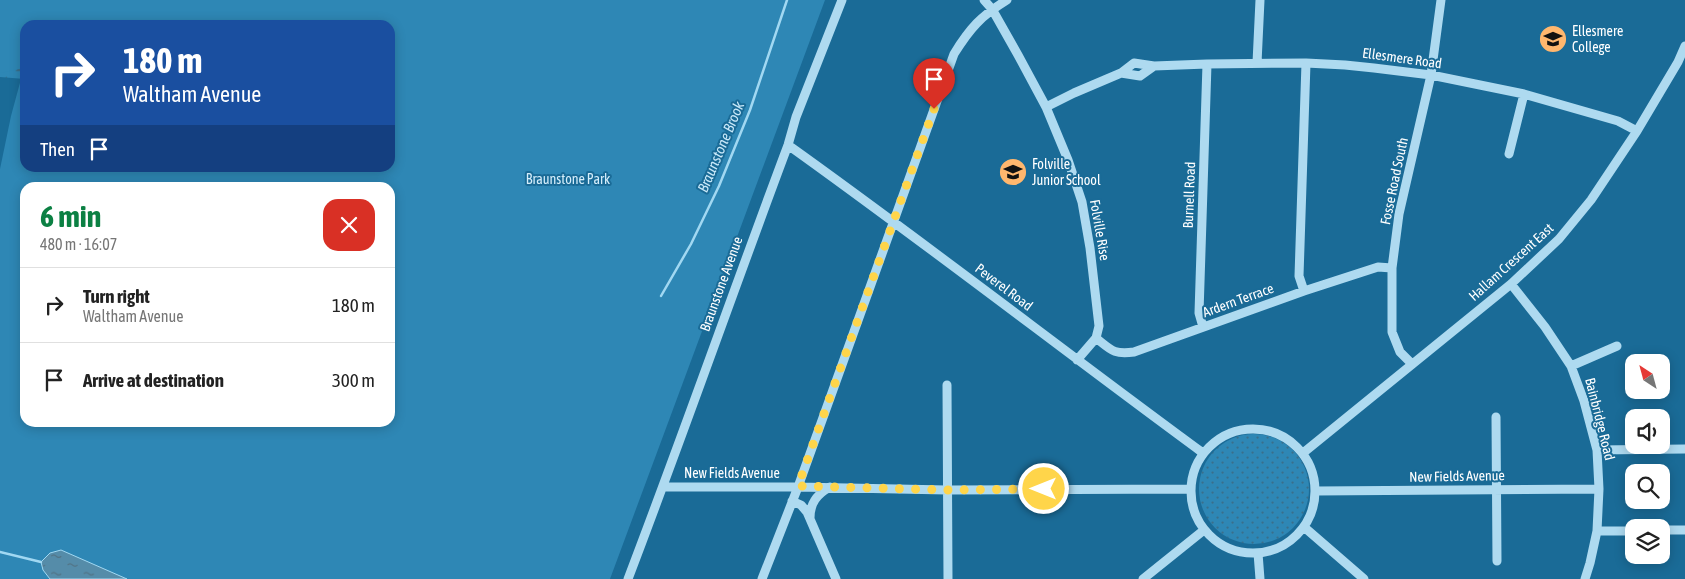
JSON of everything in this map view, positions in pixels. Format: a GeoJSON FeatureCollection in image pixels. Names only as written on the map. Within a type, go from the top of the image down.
{"type":"FeatureCollection","features":[{"type":"Feature","properties":{"kind":"street","name":"Braunstone Avenue"},"geometry":{"type":"LineString","coordinates":[[628,579],[788,145],[796,117],[842,0]]}},
{"type":"Feature","properties":{"kind":"street","name":"Folville Rise"},"geometry":{"type":"LineString","coordinates":[[984,0],[992,9],[1046,107],[1068,160],[1082,202],[1095,283],[1099,326],[1096,338]]}},
{"type":"Feature","properties":{"kind":"street"},"geometry":{"type":"LineString","coordinates":[[762,579],[798,486],[954,54],[970,30],[992,9],[1007,0]]}},
{"type":"Feature","properties":{"kind":"street"},"geometry":{"type":"LineString","coordinates":[[1257,63],[1260,0]]}},
{"type":"Feature","properties":{"kind":"street","name":"Fosse Road South"},"geometry":{"type":"LineString","coordinates":[[1412,364],[1400,352],[1392,332],[1392,268],[1399,214],[1431,75],[1441,0]]}},
{"type":"Feature","properties":{"kind":"street","name":"Hallam Crescent East"},"geometry":{"type":"LineString","coordinates":[[1303,453],[1510,284],[1565,231],[1590,200],[1637,131],[1678,62],[1685,46]]}},
{"type":"Feature","properties":{"kind":"street","name":"Ellesmere Road"},"geometry":{"type":"LineString","coordinates":[[1046,107],[1121,73],[1134,63],[1154,66],[1257,63],[1344,64],[1431,75],[1524,94],[1618,121],[1637,131]]}},
{"type":"Feature","properties":{"kind":"street"},"geometry":{"type":"LineString","coordinates":[[1304,291],[1299,276],[1306,63]]}},
{"type":"Feature","properties":{"kind":"street","name":"Burnell Road"},"geometry":{"type":"LineString","coordinates":[[1203,327],[1198,313],[1208,64]]}},
{"type":"Feature","properties":{"kind":"street"},"geometry":{"type":"LineString","coordinates":[[1509,154],[1524,94]]}},
{"type":"Feature","properties":{"kind":"street","name":"Peverel Road"},"geometry":{"type":"LineString","coordinates":[[788,145],[894,220],[1076,360],[1203,453]]}},
{"type":"Feature","properties":{"kind":"street","name":"Ardern Terrace"},"geometry":{"type":"LineString","coordinates":[[1096,338],[1110,350],[1121,354],[1134,352],[1304,291],[1378,267],[1392,268]]}},
{"type":"Feature","properties":{"kind":"street","name":"Bainbridge Road"},"geometry":{"type":"LineString","coordinates":[[1510,284],[1545,327],[1571,366],[1584,401],[1597,450],[1599,489],[1597,531],[1585,579]]}},
{"type":"Feature","properties":{"kind":"street"},"geometry":{"type":"LineString","coordinates":[[1076,360],[1096,338]]}},
{"type":"Feature","properties":{"kind":"street"},"geometry":{"type":"LineString","coordinates":[[1571,366],[1617,346]]}},
{"type":"Feature","properties":{"kind":"street"},"geometry":{"type":"LineString","coordinates":[[947,385],[948,579]]}},
{"type":"Feature","properties":{"kind":"street"},"geometry":{"type":"LineString","coordinates":[[1496,417],[1497,561]]}},
{"type":"Feature","properties":{"kind":"street"},"geometry":{"type":"LineString","coordinates":[[1249,428],[1281,434],[1303,453],[1312,471],[1316,491],[1312,511],[1304,527],[1293,538],[1273,550],[1258,553],[1232,550],[1204,530],[1194,511],[1190,489],[1195,466],[1203,453],[1222,436],[1249,428]]}},
{"type":"Feature","properties":{"kind":"street"},"geometry":{"type":"LineString","coordinates":[[1597,450],[1685,449]]}},
{"type":"Feature","properties":{"kind":"street","name":"New Fields Avenue"},"geometry":{"type":"LineString","coordinates":[[663,488],[798,486],[947,490],[1190,489]]}},
{"type":"Feature","properties":{"kind":"street"},"geometry":{"type":"LineString","coordinates":[[810,518],[810,509],[815,498],[830,487]]}},
{"type":"Feature","properties":{"kind":"street","name":"New Fields Avenue"},"geometry":{"type":"LineString","coordinates":[[1316,491],[1599,489]]}},
{"type":"Feature","properties":{"kind":"street"},"geometry":{"type":"LineString","coordinates":[[792,501],[801,505],[810,518],[836,579]]}},
{"type":"Feature","properties":{"kind":"street"},"geometry":{"type":"LineString","coordinates":[[1304,527],[1364,579]]}},
{"type":"Feature","properties":{"kind":"street"},"geometry":{"type":"LineString","coordinates":[[1143,579],[1204,530]]}},
{"type":"Feature","properties":{"kind":"street"},"geometry":{"type":"LineString","coordinates":[[1670,530],[1685,530]]}},
{"type":"Feature","properties":{"kind":"street"},"geometry":{"type":"LineString","coordinates":[[1597,531],[1625,531]]}},
{"type":"Feature","properties":{"kind":"street"},"geometry":{"type":"LineString","coordinates":[[1258,553],[1260,579]]}},
{"type":"Feature","properties":{"kind":"green space","name":"Braunstone Park"},"geometry":{"type":"Polygon","coordinates":[[[0,0],[825,0],[610,579],[0,579],[0,169],[20,83],[20,172],[395,172],[395,20],[20,20],[20,69],[0,73],[0,0]]]}},
{"type":"Feature","properties":{"kind":"green space"},"geometry":{"type":"Polygon","coordinates":[[[0,48],[20,49],[20,79],[0,77],[0,48]]]}},
{"type":"Feature","properties":{"kind":"green space"},"geometry":{"type":"Polygon","coordinates":[[[1254,434],[1265,435],[1275,439],[1293,450],[1304,468],[1308,478],[1308,500],[1304,510],[1293,528],[1275,539],[1265,543],[1254,544],[1243,543],[1233,539],[1215,528],[1204,510],[1200,500],[1199,489],[1200,478],[1204,468],[1215,450],[1233,439],[1243,435],[1254,434]]]}},
{"type":"Feature","properties":{"kind":"water"},"geometry":{"type":"Polygon","coordinates":[[[61,550],[127,579],[50,579],[43,570],[41,562],[50,553],[61,550]]]}},
{"type":"Feature","properties":{"kind":"waterway","name":"Braunstone Brook"},"geometry":{"type":"LineString","coordinates":[[661,296],[691,244],[719,186],[750,110],[787,0]]}},
{"type":"Feature","properties":{"kind":"waterway","name":"Braunstone Brook"},"geometry":{"type":"LineString","coordinates":[[0,552],[41,562]]}},
{"type":"Feature","properties":{"kind":"place","name":"Ellesmere College"},"geometry":{"type":"Point","coordinates":[1553,39]}},
{"type":"Feature","properties":{"kind":"place","name":"Folville Junior School"},"geometry":{"type":"Point","coordinates":[1013,172]}},
{"type":"Feature","properties":{"kind":"route"},"geometry":{"type":"LineString","coordinates":[[934,109],[798,486],[947,490],[1044,489]]}}]}
